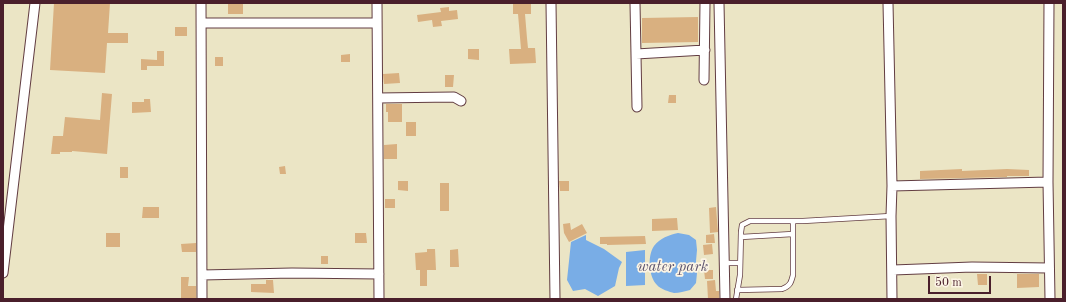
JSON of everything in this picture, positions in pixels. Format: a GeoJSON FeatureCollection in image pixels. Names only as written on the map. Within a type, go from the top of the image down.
{"type":"FeatureCollection","features":[{"type":"Feature","properties":{"kind":"street"},"geometry":{"type":"LineString","coordinates":[[3,273],[35,3]]}},
{"type":"Feature","properties":{"kind":"street"},"geometry":{"type":"LineString","coordinates":[[201,3],[202,299]]}},
{"type":"Feature","properties":{"kind":"street"},"geometry":{"type":"LineString","coordinates":[[377,3],[379,299]]}},
{"type":"Feature","properties":{"kind":"street"},"geometry":{"type":"LineString","coordinates":[[551,3],[555,299]]}},
{"type":"Feature","properties":{"kind":"street"},"geometry":{"type":"LineString","coordinates":[[635,3],[637,107]]}},
{"type":"Feature","properties":{"kind":"street"},"geometry":{"type":"LineString","coordinates":[[704,80],[705,3]]}},
{"type":"Feature","properties":{"kind":"street"},"geometry":{"type":"LineString","coordinates":[[719,3],[726,299]]}},
{"type":"Feature","properties":{"kind":"street"},"geometry":{"type":"LineString","coordinates":[[888,3],[892,186],[892,299]]}},
{"type":"Feature","properties":{"kind":"street"},"geometry":{"type":"LineString","coordinates":[[1049,3],[1048,182],[1050,299]]}},
{"type":"Feature","properties":{"kind":"street"},"geometry":{"type":"LineString","coordinates":[[201,23],[377,23]]}},
{"type":"Feature","properties":{"kind":"street"},"geometry":{"type":"LineString","coordinates":[[636,54],[705,50]]}},
{"type":"Feature","properties":{"kind":"street"},"geometry":{"type":"LineString","coordinates":[[378,98],[454,97],[461,101]]}},
{"type":"Feature","properties":{"kind":"street"},"geometry":{"type":"LineString","coordinates":[[892,186],[1048,182]]}},
{"type":"Feature","properties":{"kind":"street"},"geometry":{"type":"LineString","coordinates":[[893,270],[972,267],[1050,268]]}},
{"type":"Feature","properties":{"kind":"street"},"geometry":{"type":"LineString","coordinates":[[202,274],[379,274]]}},
{"type":"Feature","properties":{"kind":"lane"},"geometry":{"type":"LineString","coordinates":[[736,299],[738,290],[742,225],[745,222],[803,221],[891,216]]}},
{"type":"Feature","properties":{"kind":"lane"},"geometry":{"type":"LineString","coordinates":[[738,290],[782,289],[791,284],[793,275],[793,221]]}},
{"type":"Feature","properties":{"kind":"lane"},"geometry":{"type":"LineString","coordinates":[[741,237],[793,234]]}},
{"type":"Feature","properties":{"kind":"lane"},"geometry":{"type":"LineString","coordinates":[[724,263],[740,263]]}},
{"type":"Feature","properties":{"kind":"water","name":"water park"},"geometry":{"type":"Polygon","coordinates":[[[678,233],[689,235],[696,240],[697,273],[696,283],[690,290],[674,293],[660,288],[654,281],[650,266],[650,255],[656,243],[665,237],[678,233]]]}},
{"type":"Feature","properties":{"kind":"water"},"geometry":{"type":"Polygon","coordinates":[[[586,235],[586,240],[604,249],[622,262],[615,286],[598,296],[585,289],[573,291],[567,280],[571,242],[586,235]]]}},
{"type":"Feature","properties":{"kind":"water"},"geometry":{"type":"Polygon","coordinates":[[[645,250],[645,285],[626,286],[626,252],[645,250]]]}},
{"type":"Feature","properties":{"kind":"building"},"geometry":{"type":"Polygon","coordinates":[[[54,3],[110,3],[108,33],[128,33],[128,43],[107,43],[105,73],[50,70],[54,3]]]}},
{"type":"Feature","properties":{"kind":"building"},"geometry":{"type":"Polygon","coordinates":[[[228,3],[243,3],[243,14],[228,14],[228,3]]]}},
{"type":"Feature","properties":{"kind":"building"},"geometry":{"type":"Polygon","coordinates":[[[513,3],[531,3],[531,14],[525,14],[527,38],[528,48],[535,48],[536,63],[510,64],[509,49],[521,49],[518,14],[513,14],[513,3]]]}},
{"type":"Feature","properties":{"kind":"building"},"geometry":{"type":"Polygon","coordinates":[[[449,7],[449,11],[457,10],[458,19],[441,21],[442,26],[433,27],[432,20],[418,22],[417,15],[441,12],[440,8],[449,7]]]}},
{"type":"Feature","properties":{"kind":"building"},"geometry":{"type":"Polygon","coordinates":[[[698,17],[698,42],[642,43],[642,18],[698,17]]]}},
{"type":"Feature","properties":{"kind":"building"},"geometry":{"type":"Polygon","coordinates":[[[175,27],[187,27],[187,36],[175,36],[175,27]]]}},
{"type":"Feature","properties":{"kind":"building"},"geometry":{"type":"Polygon","coordinates":[[[468,49],[479,49],[479,60],[468,59],[468,49]]]}},
{"type":"Feature","properties":{"kind":"building"},"geometry":{"type":"Polygon","coordinates":[[[157,51],[164,51],[164,66],[147,66],[147,70],[141,70],[141,59],[157,60],[157,51]]]}},
{"type":"Feature","properties":{"kind":"building"},"geometry":{"type":"Polygon","coordinates":[[[350,54],[350,62],[341,62],[341,55],[350,54]]]}},
{"type":"Feature","properties":{"kind":"building"},"geometry":{"type":"Polygon","coordinates":[[[215,57],[223,57],[223,66],[215,66],[215,57]]]}},
{"type":"Feature","properties":{"kind":"building"},"geometry":{"type":"Polygon","coordinates":[[[399,73],[400,83],[384,84],[383,74],[399,73]]]}},
{"type":"Feature","properties":{"kind":"building"},"geometry":{"type":"Polygon","coordinates":[[[445,75],[454,75],[453,87],[445,87],[445,75]]]}},
{"type":"Feature","properties":{"kind":"building"},"geometry":{"type":"Polygon","coordinates":[[[102,93],[112,94],[107,154],[72,151],[60,152],[60,154],[51,154],[53,136],[63,136],[65,117],[100,120],[102,93]]]}},
{"type":"Feature","properties":{"kind":"building"},"geometry":{"type":"Polygon","coordinates":[[[669,95],[676,95],[676,103],[668,103],[669,95]]]}},
{"type":"Feature","properties":{"kind":"building"},"geometry":{"type":"Polygon","coordinates":[[[144,99],[150,99],[151,112],[132,113],[132,102],[144,102],[144,99]]]}},
{"type":"Feature","properties":{"kind":"building"},"geometry":{"type":"Polygon","coordinates":[[[386,104],[402,104],[402,122],[388,122],[386,104]]]}},
{"type":"Feature","properties":{"kind":"building"},"geometry":{"type":"Polygon","coordinates":[[[406,122],[416,122],[416,136],[406,136],[406,122]]]}},
{"type":"Feature","properties":{"kind":"building"},"geometry":{"type":"Polygon","coordinates":[[[397,144],[397,159],[384,159],[384,145],[397,144]]]}},
{"type":"Feature","properties":{"kind":"building"},"geometry":{"type":"Polygon","coordinates":[[[285,166],[286,174],[280,174],[279,167],[285,166]]]}},
{"type":"Feature","properties":{"kind":"building"},"geometry":{"type":"Polygon","coordinates":[[[120,167],[128,167],[128,178],[120,178],[120,167]]]}},
{"type":"Feature","properties":{"kind":"building"},"geometry":{"type":"Polygon","coordinates":[[[962,169],[962,171],[1007,169],[1029,170],[1029,176],[920,179],[920,171],[962,169]]]}},
{"type":"Feature","properties":{"kind":"building"},"geometry":{"type":"Polygon","coordinates":[[[398,181],[408,181],[408,191],[398,190],[398,181]]]}},
{"type":"Feature","properties":{"kind":"building"},"geometry":{"type":"Polygon","coordinates":[[[559,181],[569,181],[569,191],[560,191],[559,181]]]}},
{"type":"Feature","properties":{"kind":"building"},"geometry":{"type":"Polygon","coordinates":[[[440,183],[449,183],[449,211],[440,211],[440,183]]]}},
{"type":"Feature","properties":{"kind":"building"},"geometry":{"type":"Polygon","coordinates":[[[385,199],[395,199],[395,208],[385,208],[385,199]]]}},
{"type":"Feature","properties":{"kind":"building"},"geometry":{"type":"Polygon","coordinates":[[[143,207],[159,207],[159,218],[142,218],[143,207]]]}},
{"type":"Feature","properties":{"kind":"building"},"geometry":{"type":"Polygon","coordinates":[[[716,207],[718,232],[710,233],[709,208],[716,207]]]}},
{"type":"Feature","properties":{"kind":"building"},"geometry":{"type":"Polygon","coordinates":[[[677,218],[678,230],[652,231],[652,219],[677,218]]]}},
{"type":"Feature","properties":{"kind":"building"},"geometry":{"type":"Polygon","coordinates":[[[570,223],[571,230],[582,224],[587,233],[569,242],[564,233],[563,224],[570,223]]]}},
{"type":"Feature","properties":{"kind":"building"},"geometry":{"type":"Polygon","coordinates":[[[106,233],[120,233],[120,247],[106,247],[106,233]]]}},
{"type":"Feature","properties":{"kind":"building"},"geometry":{"type":"Polygon","coordinates":[[[355,233],[366,233],[367,243],[355,243],[355,233]]]}},
{"type":"Feature","properties":{"kind":"building"},"geometry":{"type":"Polygon","coordinates":[[[714,234],[715,243],[706,243],[706,235],[714,234]]]}},
{"type":"Feature","properties":{"kind":"building"},"geometry":{"type":"Polygon","coordinates":[[[645,236],[646,244],[600,244],[600,237],[645,236]]]}},
{"type":"Feature","properties":{"kind":"building"},"geometry":{"type":"Polygon","coordinates":[[[196,243],[196,252],[182,252],[181,244],[196,243]]]}},
{"type":"Feature","properties":{"kind":"building"},"geometry":{"type":"Polygon","coordinates":[[[712,244],[713,254],[704,255],[703,245],[712,244]]]}},
{"type":"Feature","properties":{"kind":"building"},"geometry":{"type":"Polygon","coordinates":[[[427,249],[435,249],[436,270],[427,270],[427,286],[420,286],[420,270],[416,270],[415,253],[427,252],[427,249]]]}},
{"type":"Feature","properties":{"kind":"building"},"geometry":{"type":"Polygon","coordinates":[[[458,249],[459,267],[450,267],[450,250],[458,249]]]}},
{"type":"Feature","properties":{"kind":"building"},"geometry":{"type":"Polygon","coordinates":[[[321,256],[328,256],[328,264],[321,264],[321,256]]]}},
{"type":"Feature","properties":{"kind":"building"},"geometry":{"type":"Polygon","coordinates":[[[704,270],[713,270],[713,279],[705,279],[704,270]]]}},
{"type":"Feature","properties":{"kind":"building"},"geometry":{"type":"Polygon","coordinates":[[[977,274],[987,274],[987,285],[978,285],[977,274]]]}},
{"type":"Feature","properties":{"kind":"building"},"geometry":{"type":"Polygon","coordinates":[[[1017,274],[1039,274],[1039,287],[1017,288],[1017,274]]]}},
{"type":"Feature","properties":{"kind":"building"},"geometry":{"type":"Polygon","coordinates":[[[181,277],[189,277],[188,286],[196,286],[196,299],[181,299],[181,277]]]}},
{"type":"Feature","properties":{"kind":"building"},"geometry":{"type":"Polygon","coordinates":[[[266,280],[273,280],[274,293],[251,292],[251,284],[266,284],[266,280]]]}},
{"type":"Feature","properties":{"kind":"building"},"geometry":{"type":"Polygon","coordinates":[[[715,280],[716,291],[719,291],[719,299],[708,299],[707,281],[715,280]]]}}]}
